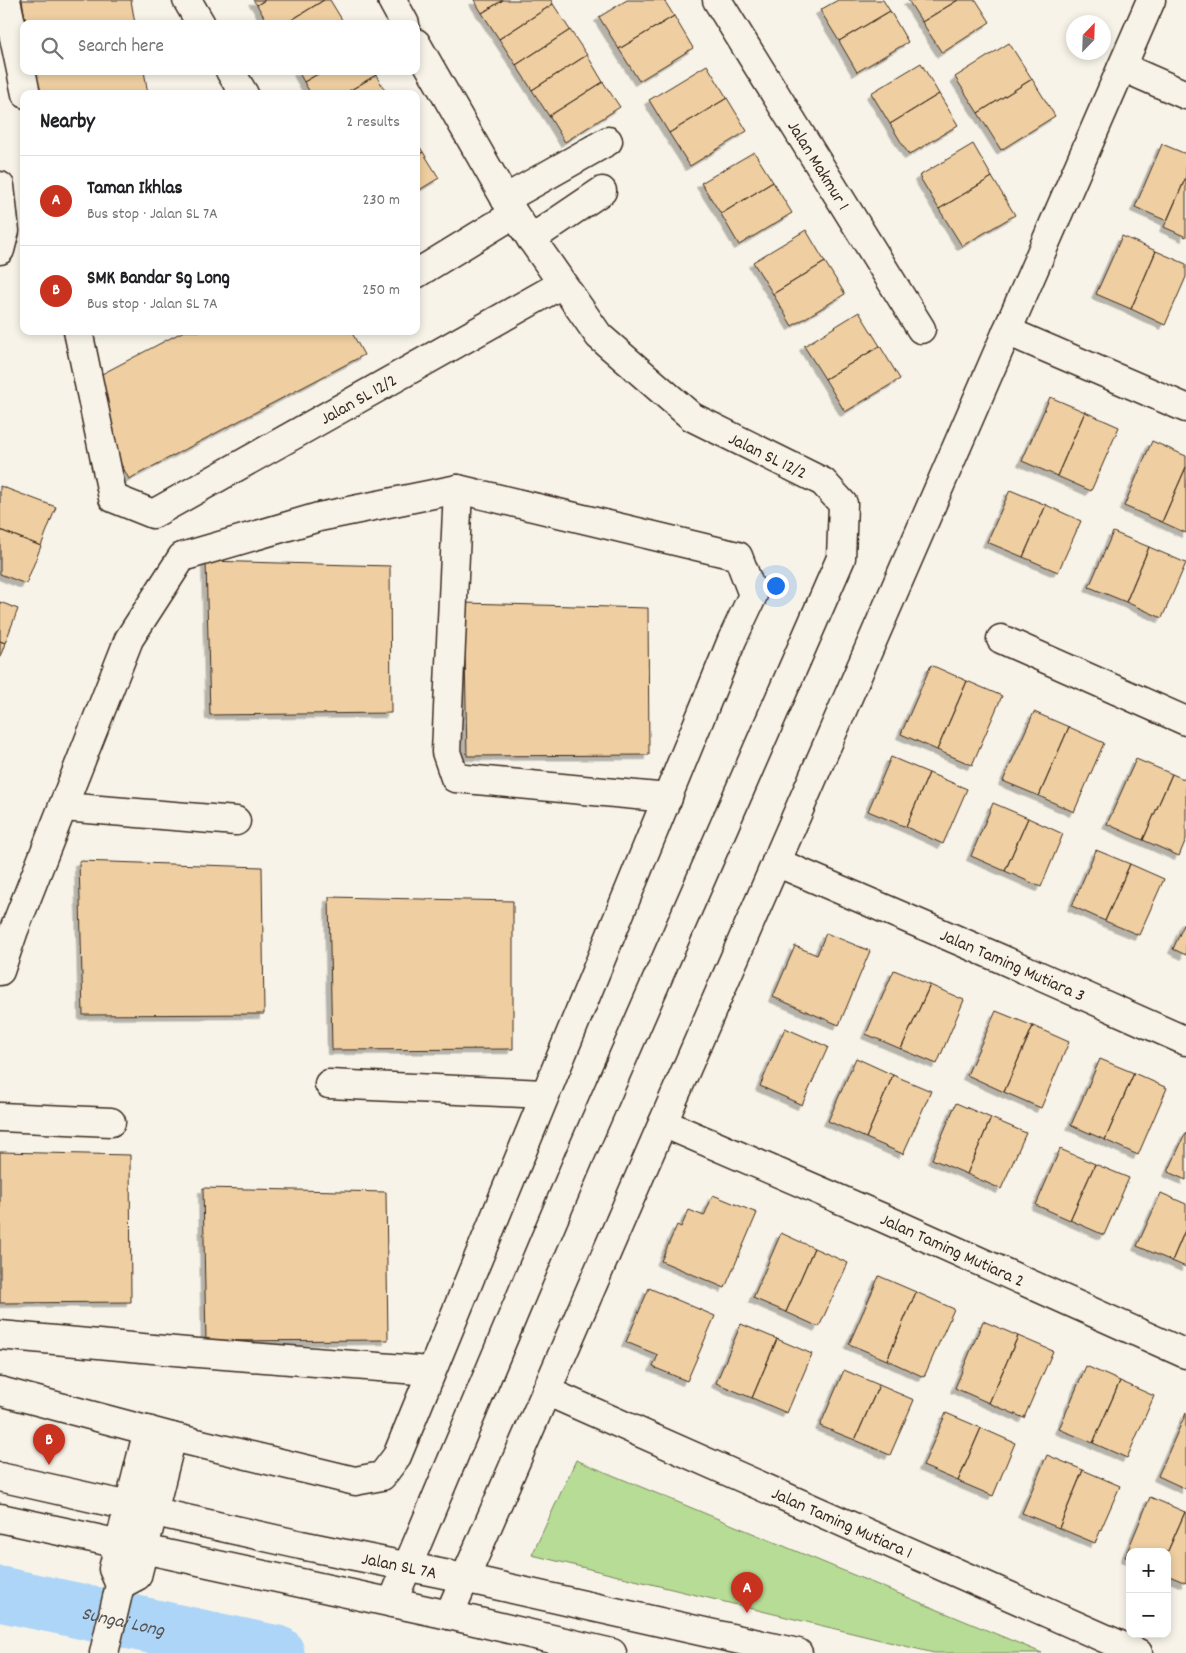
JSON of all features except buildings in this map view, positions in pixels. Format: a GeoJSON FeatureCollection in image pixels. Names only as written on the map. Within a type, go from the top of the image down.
{"type":"FeatureCollection","features":[{"type":"Feature","properties":{"kind":"street"},"geometry":{"type":"LineString","coordinates":[[6,0],[20,66]]}},
{"type":"Feature","properties":{"kind":"street"},"geometry":{"type":"LineString","coordinates":[[187,0],[199,20]]}},
{"type":"Feature","properties":{"kind":"street"},"geometry":{"type":"LineString","coordinates":[[392,0],[403,20]]}},
{"type":"Feature","properties":{"kind":"street","name":"Jalan Makmur 1"},"geometry":{"type":"LineString","coordinates":[[717,0],[921,330]]}},
{"type":"Feature","properties":{"kind":"street"},"geometry":{"type":"LineString","coordinates":[[449,1615],[1151,0]]}},
{"type":"Feature","properties":{"kind":"street","name":"Jalan SL 12/2"},"geometry":{"type":"LineString","coordinates":[[406,1567],[580,1156],[841,558],[843,504],[823,482],[692,417],[599,336],[509,207],[420,50]]}},
{"type":"Feature","properties":{"kind":"street"},"geometry":{"type":"LineString","coordinates":[[1122,67],[1176,91]]}},
{"type":"Feature","properties":{"kind":"street"},"geometry":{"type":"LineString","coordinates":[[22,75],[25,90]]}},
{"type":"Feature","properties":{"kind":"street"},"geometry":{"type":"LineString","coordinates":[[232,75],[242,90]]}},
{"type":"Feature","properties":{"kind":"street"},"geometry":{"type":"LineString","coordinates":[[420,271],[509,207],[608,141]]}},
{"type":"Feature","properties":{"kind":"street"},"geometry":{"type":"LineString","coordinates":[[0,186],[5,230],[0,250]]}},
{"type":"Feature","properties":{"kind":"street"},"geometry":{"type":"LineString","coordinates":[[531,239],[602,191]]}},
{"type":"Feature","properties":{"kind":"street","name":"Jalan SL 12/2"},"geometry":{"type":"LineString","coordinates":[[84,335],[112,498],[153,514],[562,284]]}},
{"type":"Feature","properties":{"kind":"street"},"geometry":{"type":"LineString","coordinates":[[1007,331],[1186,408]]}},
{"type":"Feature","properties":{"kind":"street"},"geometry":{"type":"LineString","coordinates":[[458,489],[446,752],[455,778],[668,798]]}},
{"type":"Feature","properties":{"kind":"street"},"geometry":{"type":"LineString","coordinates":[[0,971],[129,639],[182,557],[319,517],[458,489],[738,556],[753,595],[732,640],[577,1019],[544,1094],[397,1456],[382,1476],[355,1481],[160,1434],[0,1391]]}},
{"type":"Feature","properties":{"kind":"street"},"geometry":{"type":"LineString","coordinates":[[1001,639],[1186,721]]}},
{"type":"Feature","properties":{"kind":"street"},"geometry":{"type":"LineString","coordinates":[[63,806],[236,821]]}},
{"type":"Feature","properties":{"kind":"street","name":"Jalan Taming Mutiara 3"},"geometry":{"type":"LineString","coordinates":[[776,862],[1186,1041]]}},
{"type":"Feature","properties":{"kind":"street"},"geometry":{"type":"LineString","coordinates":[[329,1084],[544,1094]]}},
{"type":"Feature","properties":{"kind":"street"},"geometry":{"type":"LineString","coordinates":[[0,1117],[111,1122]]}},
{"type":"Feature","properties":{"kind":"street","name":"Jalan Taming Mutiara 2"},"geometry":{"type":"LineString","coordinates":[[663,1122],[1186,1354]]}},
{"type":"Feature","properties":{"kind":"street"},"geometry":{"type":"LineString","coordinates":[[0,1335],[195,1353],[430,1371]]}},
{"type":"Feature","properties":{"kind":"street","name":"Jalan Taming Mutiara 1"},"geometry":{"type":"LineString","coordinates":[[546,1391],[1138,1653]]}},
{"type":"Feature","properties":{"kind":"street"},"geometry":{"type":"LineString","coordinates":[[104,1652],[120,1585],[113,1569],[131,1546],[160,1434]]}},
{"type":"Feature","properties":{"kind":"street","name":"Jalan SL 7A"},"geometry":{"type":"LineString","coordinates":[[0,1477],[301,1545],[464,1578],[798,1653]]}},
{"type":"Feature","properties":{"kind":"street"},"geometry":{"type":"LineString","coordinates":[[0,1518],[449,1615],[612,1653]]}},
{"type":"Feature","properties":{"kind":"street"},"geometry":{"type":"LineString","coordinates":[[392,1603],[406,1567]]}},
{"type":"Feature","properties":{"kind":"green space"},"geometry":{"type":"Polygon","coordinates":[[[576,1460],[1042,1653],[934,1653],[532,1555],[576,1460]]]}},
{"type":"Feature","properties":{"kind":"waterway","name":"Sungai Long"},"geometry":{"type":"LineString","coordinates":[[0,1594],[277,1653]]}},
{"type":"Feature","properties":{"kind":"place","name":"SMK Bandar Sg Long"},"geometry":{"type":"Point","coordinates":[49,1465]}},
{"type":"Feature","properties":{"kind":"place","name":"Taman Ikhlas"},"geometry":{"type":"Point","coordinates":[747,1613]}}]}
